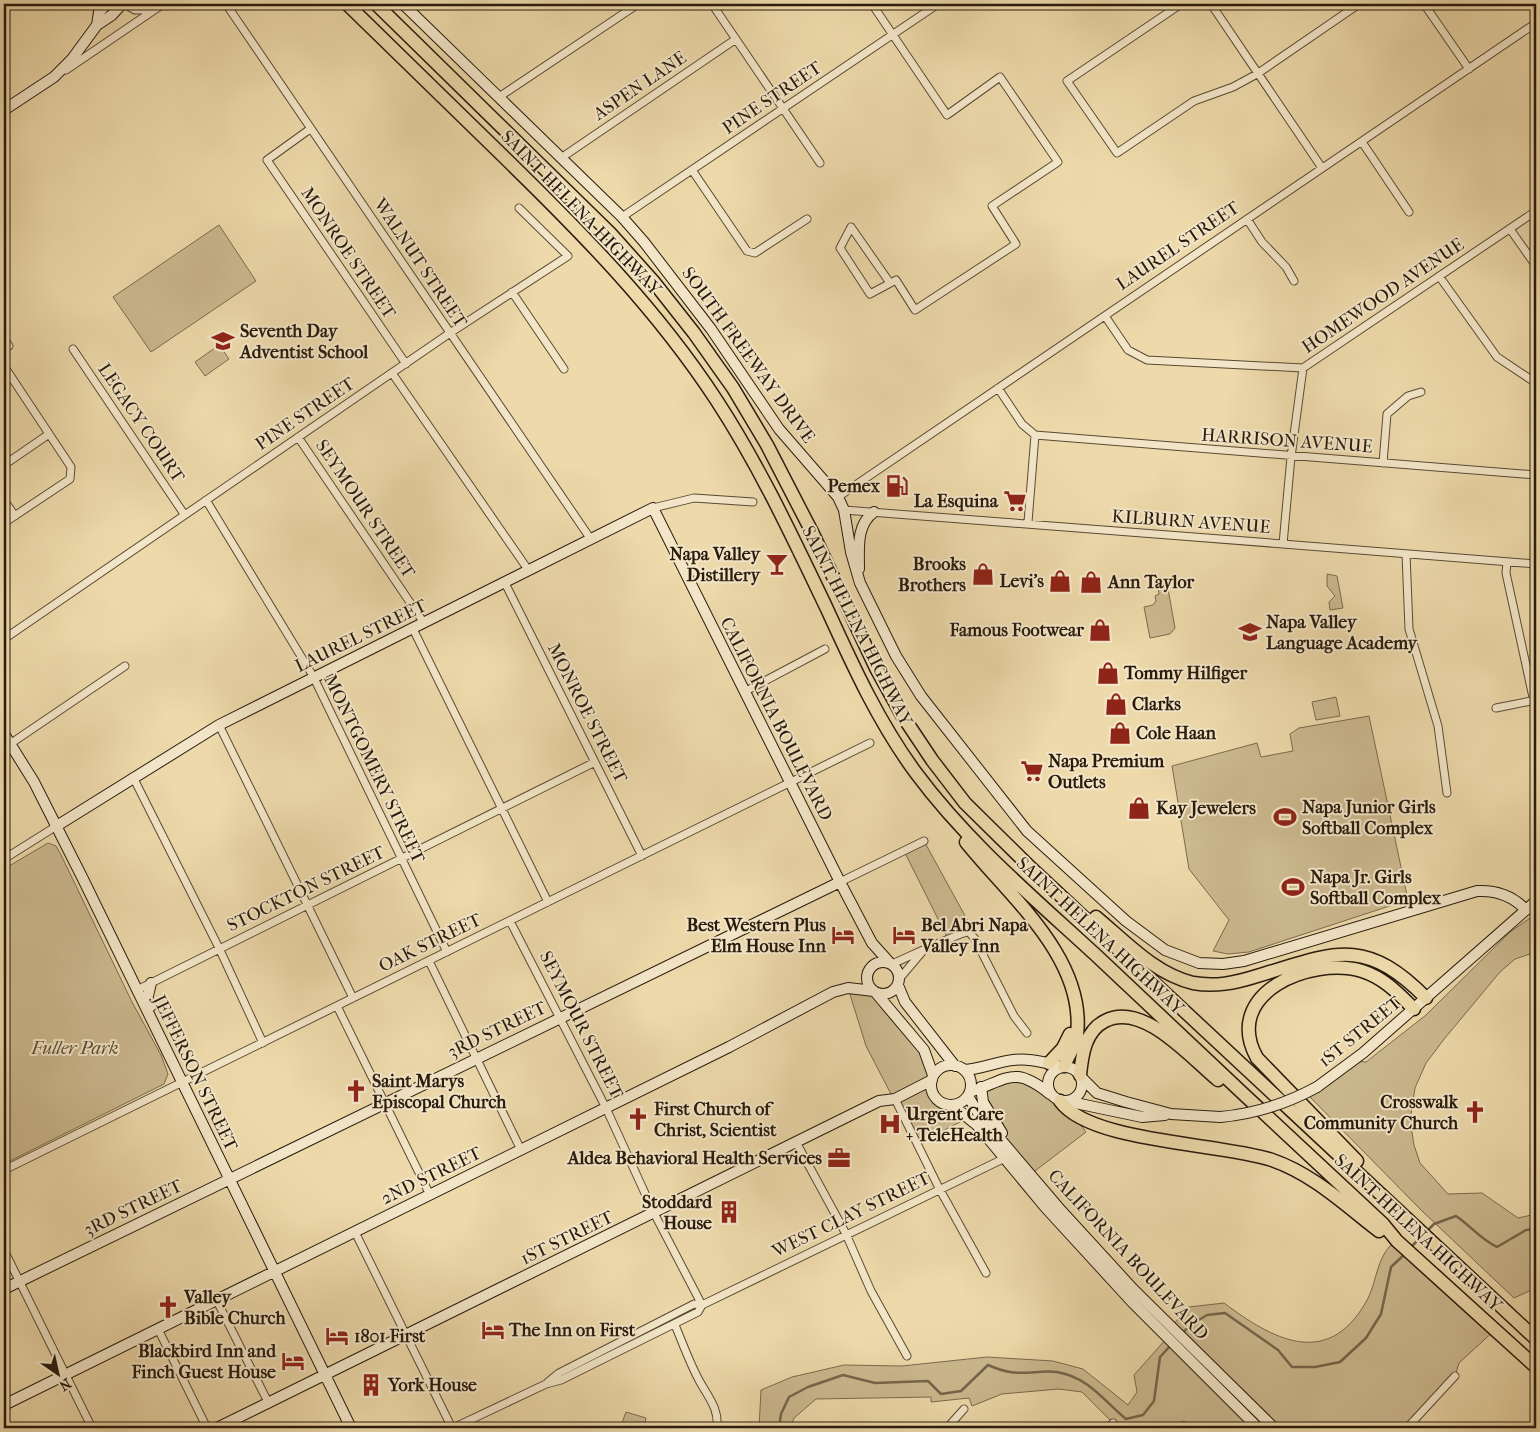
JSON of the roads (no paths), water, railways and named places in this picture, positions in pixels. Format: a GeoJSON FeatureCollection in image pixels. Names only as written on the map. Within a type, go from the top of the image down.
{"type":"FeatureCollection","features":[{"type":"Feature","properties":{"kind":"highway","name":"SAINT HELENA HIGHWAY"},"geometry":{"type":"LineString","coordinates":[[347,4],[596,248],[639,295],[680,348],[718,403],[752,460],[885,726],[915,772],[950,814],[984,851],[1383,1224],[1396,1241],[1533,1365]]}},
{"type":"Feature","properties":{"kind":"highway","name":"SAINT HELENA HIGHWAY"},"geometry":{"type":"LineString","coordinates":[[376,4],[610,233],[653,281],[694,333],[733,388],[767,445],[813,534],[876,668],[902,716],[932,760],[965,803],[998,837],[1536,1339]]}},
{"type":"Feature","properties":{"kind":"highway"},"geometry":{"type":"LineString","coordinates":[[885,726],[921,788],[1052,944],[1070,983],[1076,1021],[1077,1034],[1063,1066]]}},
{"type":"Feature","properties":{"kind":"highway"},"geometry":{"type":"LineString","coordinates":[[998,837],[1147,960],[1175,977],[1203,984],[1224,985],[1318,958],[1347,954],[1360,955],[1387,965],[1410,982],[1426,998]]}},
{"type":"Feature","properties":{"kind":"highway"},"geometry":{"type":"LineString","coordinates":[[1414,1009],[1388,984],[1375,976],[1344,968],[1329,969],[1293,977],[1272,986],[1261,997],[1254,1008],[1249,1032],[1253,1052],[1261,1063],[1311,1112],[1416,1226]]}},
{"type":"Feature","properties":{"kind":"highway"},"geometry":{"type":"LineString","coordinates":[[1081,1076],[1084,1048],[1094,1029],[1113,1017],[1135,1018],[1157,1029],[1309,1154]]}},
{"type":"Feature","properties":{"kind":"highway"},"geometry":{"type":"LineString","coordinates":[[1048,1063],[1066,1044],[1076,1021]]}},
{"type":"Feature","properties":{"kind":"highway"},"geometry":{"type":"LineString","coordinates":[[1059,1099],[1069,1110],[1105,1126],[1157,1139],[1238,1151],[1288,1166],[1317,1183],[1396,1241]]}},
{"type":"Feature","properties":{"kind":"street"},"geometry":{"type":"LineString","coordinates":[[97,25],[99,12],[107,4]]}},
{"type":"Feature","properties":{"kind":"street"},"geometry":{"type":"LineString","coordinates":[[54,77],[72,58],[97,25],[112,15],[123,4],[135,10],[153,10]]}},
{"type":"Feature","properties":{"kind":"street"},"geometry":{"type":"LineString","coordinates":[[5,107],[54,77],[163,4]]}},
{"type":"Feature","properties":{"kind":"street","name":"WALNUT STREET"},"geometry":{"type":"LineString","coordinates":[[226,4],[590,538]]}},
{"type":"Feature","properties":{"kind":"street","name":"SOUTH FREEWAY DRIVE"},"geometry":{"type":"LineString","coordinates":[[403,4],[622,217],[644,242],[711,329],[779,429],[838,497],[844,510],[851,552],[860,583],[910,681],[1007,809],[1047,851],[1126,921],[1165,950],[1198,963],[1223,964],[1244,962],[1477,891],[1491,890],[1502,893],[1520,903],[1526,910]]}},
{"type":"Feature","properties":{"kind":"street"},"geometry":{"type":"LineString","coordinates":[[499,97],[638,4]]}},
{"type":"Feature","properties":{"kind":"street"},"geometry":{"type":"LineString","coordinates":[[712,4],[820,163]]}},
{"type":"Feature","properties":{"kind":"street"},"geometry":{"type":"LineString","coordinates":[[872,4],[946,115],[1000,77],[1058,162],[992,206],[1016,244],[915,310],[896,280],[870,294],[840,248],[851,227],[890,283]]}},
{"type":"Feature","properties":{"kind":"street","name":"PINE STREET"},"geometry":{"type":"LineString","coordinates":[[622,217],[938,4]]}},
{"type":"Feature","properties":{"kind":"street"},"geometry":{"type":"LineString","coordinates":[[1182,4],[1067,81],[1117,154],[1194,101],[1233,87],[1257,74],[1359,4]]}},
{"type":"Feature","properties":{"kind":"street"},"geometry":{"type":"LineString","coordinates":[[1211,4],[1322,168]]}},
{"type":"Feature","properties":{"kind":"street"},"geometry":{"type":"LineString","coordinates":[[1424,4],[1469,69]]}},
{"type":"Feature","properties":{"kind":"street","name":"LAUREL STREET"},"geometry":{"type":"LineString","coordinates":[[838,497],[1536,23]]}},
{"type":"Feature","properties":{"kind":"street","name":"ASPEN LANE"},"geometry":{"type":"LineString","coordinates":[[561,158],[736,39]]}},
{"type":"Feature","properties":{"kind":"street","name":"MONROE STREET"},"geometry":{"type":"LineString","coordinates":[[310,129],[266,160],[406,364]]}},
{"type":"Feature","properties":{"kind":"street"},"geometry":{"type":"LineString","coordinates":[[1362,142],[1409,212]]}},
{"type":"Feature","properties":{"kind":"street"},"geometry":{"type":"LineString","coordinates":[[692,170],[746,251],[755,253],[807,219]]}},
{"type":"Feature","properties":{"kind":"street","name":"PINE STREET"},"geometry":{"type":"LineString","coordinates":[[4,639],[450,333],[568,256],[518,208]]}},
{"type":"Feature","properties":{"kind":"street","name":"HOMEWOOD AVENUE"},"geometry":{"type":"LineString","coordinates":[[1105,316],[1128,350],[1147,360],[1303,368],[1536,212]]}},
{"type":"Feature","properties":{"kind":"street"},"geometry":{"type":"LineString","coordinates":[[1247,219],[1262,242],[1286,267],[1294,281]]}},
{"type":"Feature","properties":{"kind":"street"},"geometry":{"type":"LineString","coordinates":[[1510,229],[1536,266]]}},
{"type":"Feature","properties":{"kind":"street"},"geometry":{"type":"LineString","coordinates":[[1439,276],[1497,357],[1536,383]]}},
{"type":"Feature","properties":{"kind":"street"},"geometry":{"type":"LineString","coordinates":[[512,292],[564,369]]}},
{"type":"Feature","properties":{"kind":"street"},"geometry":{"type":"LineString","coordinates":[[4,339],[8,346]]}},
{"type":"Feature","properties":{"kind":"street","name":"LEGACY COURT"},"geometry":{"type":"LineString","coordinates":[[73,349],[184,514]]}},
{"type":"Feature","properties":{"kind":"street"},"geometry":{"type":"LineString","coordinates":[[4,366],[71,467],[70,479],[4,523]]}},
{"type":"Feature","properties":{"kind":"street"},"geometry":{"type":"LineString","coordinates":[[1283,544],[1291,457],[1303,368]]}},
{"type":"Feature","properties":{"kind":"street"},"geometry":{"type":"LineString","coordinates":[[392,373],[529,571]]}},
{"type":"Feature","properties":{"kind":"street"},"geometry":{"type":"LineString","coordinates":[[998,388],[1022,424],[1035,435],[1028,522]]}},
{"type":"Feature","properties":{"kind":"street"},"geometry":{"type":"LineString","coordinates":[[1383,463],[1387,414],[1408,396],[1421,392]]}},
{"type":"Feature","properties":{"kind":"street"},"geometry":{"type":"LineString","coordinates":[[4,465],[49,434]]}},
{"type":"Feature","properties":{"kind":"street","name":"HARRISON AVENUE"},"geometry":{"type":"LineString","coordinates":[[1035,435],[1291,457],[1536,475]]}},
{"type":"Feature","properties":{"kind":"street","name":"SEYMOUR STREET"},"geometry":{"type":"LineString","coordinates":[[298,437],[424,623]]}},
{"type":"Feature","properties":{"kind":"street","name":"LAUREL STREET"},"geometry":{"type":"LineString","coordinates":[[4,859],[218,725],[313,676],[529,571],[590,538],[654,508],[694,498],[753,502]]}},
{"type":"Feature","properties":{"kind":"street"},"geometry":{"type":"LineString","coordinates":[[4,500],[15,516]]}},
{"type":"Feature","properties":{"kind":"street","name":"MONTGOMERY STREET"},"geometry":{"type":"LineString","coordinates":[[206,500],[313,676],[447,952]]}},
{"type":"Feature","properties":{"kind":"street","name":"CALIFORNIA BOULEVARD"},"geometry":{"type":"LineString","coordinates":[[654,508],[840,882],[872,943],[891,964]]}},
{"type":"Feature","properties":{"kind":"street","name":"KILBURN AVENUE"},"geometry":{"type":"LineString","coordinates":[[844,510],[1028,522],[1123,532],[1536,564]]}},
{"type":"Feature","properties":{"kind":"street"},"geometry":{"type":"LineString","coordinates":[[860,583],[861,528],[866,518],[874,512]]}},
{"type":"Feature","properties":{"kind":"street"},"geometry":{"type":"LineString","coordinates":[[1406,554],[1409,630],[1438,726],[1446,793]]}},
{"type":"Feature","properties":{"kind":"street"},"geometry":{"type":"LineString","coordinates":[[1507,562],[1506,573],[1536,711]]}},
{"type":"Feature","properties":{"kind":"street","name":"MONROE STREET"},"geometry":{"type":"LineString","coordinates":[[505,583],[642,856]]}},
{"type":"Feature","properties":{"kind":"street"},"geometry":{"type":"LineString","coordinates":[[412,629],[548,902]]}},
{"type":"Feature","properties":{"kind":"street"},"geometry":{"type":"LineString","coordinates":[[744,692],[825,649]]}},
{"type":"Feature","properties":{"kind":"street"},"geometry":{"type":"LineString","coordinates":[[10,744],[125,666]]}},
{"type":"Feature","properties":{"kind":"street"},"geometry":{"type":"LineString","coordinates":[[1496,708],[1535,700]]}},
{"type":"Feature","properties":{"kind":"street"},"geometry":{"type":"LineString","coordinates":[[218,725],[309,904],[353,998]]}},
{"type":"Feature","properties":{"kind":"street","name":"JEFFERSON STREET"},"geometry":{"type":"LineString","coordinates":[[4,734],[34,782],[351,1428]]}},
{"type":"Feature","properties":{"kind":"street","name":"OAK STREET"},"geometry":{"type":"LineString","coordinates":[[4,1170],[870,743]]}},
{"type":"Feature","properties":{"kind":"street","name":"STOCKTON STREET"},"geometry":{"type":"LineString","coordinates":[[137,990],[595,762]]}},
{"type":"Feature","properties":{"kind":"street"},"geometry":{"type":"LineString","coordinates":[[133,777],[219,948],[263,1043]]}},
{"type":"Feature","properties":{"kind":"street","name":"3RD STREET"},"geometry":{"type":"LineString","coordinates":[[4,1288],[924,841]]}},
{"type":"Feature","properties":{"kind":"street","name":"1ST STREET"},"geometry":{"type":"LineString","coordinates":[[969,1094],[1012,1076],[1030,1079],[1059,1099],[1142,1117],[1171,1114],[1220,1117],[1266,1109],[1294,1099],[1317,1087],[1353,1061],[1536,902]]}},
{"type":"Feature","properties":{"kind":"street","name":"SEYMOUR STREET"},"geometry":{"type":"LineString","coordinates":[[510,921],[606,1108],[654,1213],[702,1305]]}},
{"type":"Feature","properties":{"kind":"street"},"geometry":{"type":"LineString","coordinates":[[891,964],[923,952],[960,933],[969,932],[973,935],[1014,1016],[1027,1033]]}},
{"type":"Feature","properties":{"kind":"street"},"geometry":{"type":"LineString","coordinates":[[871,967],[880,962],[891,964],[898,970],[899,982],[905,1002],[971,1082],[969,1094],[961,1103],[952,1105],[940,1102],[935,1098],[931,1086],[933,1078],[931,1065],[924,1050],[875,992],[867,977],[871,967],[872,943]]}},
{"type":"Feature","properties":{"kind":"street"},"geometry":{"type":"LineString","coordinates":[[875,992],[890,993],[923,952]]}},
{"type":"Feature","properties":{"kind":"street"},"geometry":{"type":"LineString","coordinates":[[429,961],[521,1150]]}},
{"type":"Feature","properties":{"kind":"street"},"geometry":{"type":"LineString","coordinates":[[151,983],[147,1000],[159,1022],[157,1030]]}},
{"type":"Feature","properties":{"kind":"street","name":"2ND STREET"},"geometry":{"type":"LineString","coordinates":[[4,1405],[729,1047],[833,992],[848,988],[875,992]]}},
{"type":"Feature","properties":{"kind":"street"},"geometry":{"type":"LineString","coordinates":[[338,1006],[430,1195]]}},
{"type":"Feature","properties":{"kind":"street","name":"1ST STREET"},"geometry":{"type":"LineString","coordinates":[[959,1068],[981,1069],[1014,1060],[1048,1063],[1073,1068],[1097,1093],[1171,1114]]}},
{"type":"Feature","properties":{"kind":"street"},"geometry":{"type":"LineString","coordinates":[[1063,1066],[1055,1069],[1048,1078],[1048,1090],[1059,1099],[1076,1097],[1080,1093],[1081,1076]]}},
{"type":"Feature","properties":{"kind":"street"},"geometry":{"type":"LineString","coordinates":[[933,1078],[944,1067],[959,1068]]}},
{"type":"Feature","properties":{"kind":"street","name":"1ST STREET"},"geometry":{"type":"LineString","coordinates":[[217,1428],[407,1336],[879,1101],[895,1099],[933,1078]]}},
{"type":"Feature","properties":{"kind":"street"},"geometry":{"type":"LineString","coordinates":[[981,1088],[983,1102],[1001,1128],[1006,1143]]}},
{"type":"Feature","properties":{"kind":"street","name":"CALIFORNIA BOULEVARD"},"geometry":{"type":"LineString","coordinates":[[969,1094],[978,1113],[1006,1143],[1058,1207],[1171,1327],[1191,1356],[1258,1428]]}},
{"type":"Feature","properties":{"kind":"street"},"geometry":{"type":"LineString","coordinates":[[895,1099],[939,1188],[986,1273]]}},
{"type":"Feature","properties":{"kind":"street","name":"CALIFORNIA BOULEVARD"},"geometry":{"type":"LineString","coordinates":[[952,1105],[977,1125],[1029,1188],[1162,1334],[1191,1356],[1274,1428]]}},
{"type":"Feature","properties":{"kind":"street"},"geometry":{"type":"LineString","coordinates":[[796,1142],[846,1234],[872,1291],[907,1356]]}},
{"type":"Feature","properties":{"kind":"street","name":"WEST CLAY STREET"},"geometry":{"type":"LineString","coordinates":[[546,1384],[559,1373],[694,1304],[702,1305],[1014,1153]]}},
{"type":"Feature","properties":{"kind":"street"},"geometry":{"type":"LineString","coordinates":[[1029,1188],[1036,1190],[1053,1211],[1058,1207]]}},
{"type":"Feature","properties":{"kind":"street"},"geometry":{"type":"LineString","coordinates":[[355,1232],[453,1428],[546,1384]]}},
{"type":"Feature","properties":{"kind":"street"},"geometry":{"type":"LineString","coordinates":[[4,1250],[18,1282],[92,1428]]}},
{"type":"Feature","properties":{"kind":"street"},"geometry":{"type":"LineString","coordinates":[[217,1301],[269,1404]]}},
{"type":"Feature","properties":{"kind":"street","name":"WEST CLAY STREET"},"geometry":{"type":"LineString","coordinates":[[546,1384],[561,1380],[675,1325],[698,1312],[702,1305]]}},
{"type":"Feature","properties":{"kind":"street"},"geometry":{"type":"LineString","coordinates":[[675,1325],[700,1382],[714,1403],[718,1421],[717,1428]]}},
{"type":"Feature","properties":{"kind":"street"},"geometry":{"type":"LineString","coordinates":[[158,1329],[207,1428]]}},
{"type":"Feature","properties":{"kind":"street"},"geometry":{"type":"LineString","coordinates":[[1407,1428],[1455,1376]]}},
{"type":"Feature","properties":{"kind":"street"},"geometry":{"type":"LineString","coordinates":[[947,1428],[964,1409]]}},
{"type":"Feature","properties":{"kind":"waterway"},"geometry":{"type":"LineString","coordinates":[[1427,1231],[1434,1224],[1456,1216],[1497,1247],[1526,1230],[1536,1229]]}},
{"type":"Feature","properties":{"kind":"waterway"},"geometry":{"type":"LineString","coordinates":[[1411,1247],[1421,1237]]}},
{"type":"Feature","properties":{"kind":"waterway"},"geometry":{"type":"LineString","coordinates":[[1182,1334],[1189,1326],[1207,1315],[1225,1313],[1278,1350],[1292,1367],[1315,1367],[1340,1362],[1366,1338],[1381,1314],[1391,1267],[1406,1253]]}},
{"type":"Feature","properties":{"kind":"waterway"},"geometry":{"type":"LineString","coordinates":[[779,1428],[781,1414],[789,1397],[808,1387],[843,1375],[875,1383],[928,1381],[941,1394],[961,1391],[988,1365],[1016,1373],[1057,1372],[1068,1375],[1087,1384],[1126,1419],[1143,1415],[1154,1401],[1160,1357],[1171,1345]]}},
{"type":"Feature","properties":{"kind":"place","name":"Seventh Day Adventist School"},"geometry":{"type":"Point","coordinates":[223,341]}},
{"type":"Feature","properties":{"kind":"place","name":"Pemex"},"geometry":{"type":"Point","coordinates":[897,486]}},
{"type":"Feature","properties":{"kind":"place","name":"La Esquina"},"geometry":{"type":"Point","coordinates":[1015,501]}},
{"type":"Feature","properties":{"kind":"place","name":"Napa Valley Distillery"},"geometry":{"type":"Point","coordinates":[777,564]}},
{"type":"Feature","properties":{"kind":"place","name":"Brooks Brothers"},"geometry":{"type":"Point","coordinates":[983,574]}},
{"type":"Feature","properties":{"kind":"place","name":"Levi's"},"geometry":{"type":"Point","coordinates":[1060,581]}},
{"type":"Feature","properties":{"kind":"place","name":"Ann Taylor"},"geometry":{"type":"Point","coordinates":[1091,582]}},
{"type":"Feature","properties":{"kind":"place","name":"Famous Footwear"},"geometry":{"type":"Point","coordinates":[1100,630]}},
{"type":"Feature","properties":{"kind":"place","name":"Napa Valley Language Academy"},"geometry":{"type":"Point","coordinates":[1250,632]}},
{"type":"Feature","properties":{"kind":"place","name":"Tommy Hilfiger"},"geometry":{"type":"Point","coordinates":[1108,673]}},
{"type":"Feature","properties":{"kind":"place","name":"Clarks"},"geometry":{"type":"Point","coordinates":[1116,704]}},
{"type":"Feature","properties":{"kind":"place","name":"Cole Haan"},"geometry":{"type":"Point","coordinates":[1120,733]}},
{"type":"Feature","properties":{"kind":"place","name":"Napa Premium Outlets"},"geometry":{"type":"Point","coordinates":[1032,771]}},
{"type":"Feature","properties":{"kind":"place","name":"Kay Jewelers"},"geometry":{"type":"Point","coordinates":[1139,808]}},
{"type":"Feature","properties":{"kind":"place","name":"Napa Junior Girls Softball Complex"},"geometry":{"type":"Point","coordinates":[1285,817]}},
{"type":"Feature","properties":{"kind":"place","name":"Napa Jr. Girls Softball Complex"},"geometry":{"type":"Point","coordinates":[1293,887]}},
{"type":"Feature","properties":{"kind":"place","name":"Best Western Plus Elm House Inn"},"geometry":{"type":"Point","coordinates":[843,935]}},
{"type":"Feature","properties":{"kind":"place","name":"Bel Abri Napa Valley Inn"},"geometry":{"type":"Point","coordinates":[904,935]}},
{"type":"Feature","properties":{"kind":"place","name":"Saint Marys Episcopal Church"},"geometry":{"type":"Point","coordinates":[356,1091]}},
{"type":"Feature","properties":{"kind":"place","name":"Crosswalk Community Church"},"geometry":{"type":"Point","coordinates":[1475,1112]}},
{"type":"Feature","properties":{"kind":"place","name":"First Church of Christ, Scientist"},"geometry":{"type":"Point","coordinates":[638,1119]}},
{"type":"Feature","properties":{"kind":"place","name":"Urgent Care + TeleHealth"},"geometry":{"type":"Point","coordinates":[890,1124]}},
{"type":"Feature","properties":{"kind":"place","name":"Aldea Behavioral Health Services"},"geometry":{"type":"Point","coordinates":[839,1158]}},
{"type":"Feature","properties":{"kind":"place","name":"Stoddard House"},"geometry":{"type":"Point","coordinates":[729,1212]}},
{"type":"Feature","properties":{"kind":"place","name":"Valley Bible Church"},"geometry":{"type":"Point","coordinates":[168,1307]}},
{"type":"Feature","properties":{"kind":"place","name":"The Inn on First"},"geometry":{"type":"Point","coordinates":[493,1330]}},
{"type":"Feature","properties":{"kind":"place","name":"1801 First"},"geometry":{"type":"Point","coordinates":[337,1336]}},
{"type":"Feature","properties":{"kind":"place","name":"Blackbird Inn and Finch Guest House"},"geometry":{"type":"Point","coordinates":[293,1361]}},
{"type":"Feature","properties":{"kind":"place","name":"York House"},"geometry":{"type":"Point","coordinates":[371,1385]}},
{"type":"Feature","properties":{"kind":"park label","name":"Fuller Park"},"geometry":{"type":"Point","coordinates":[75,1048]}}]}
